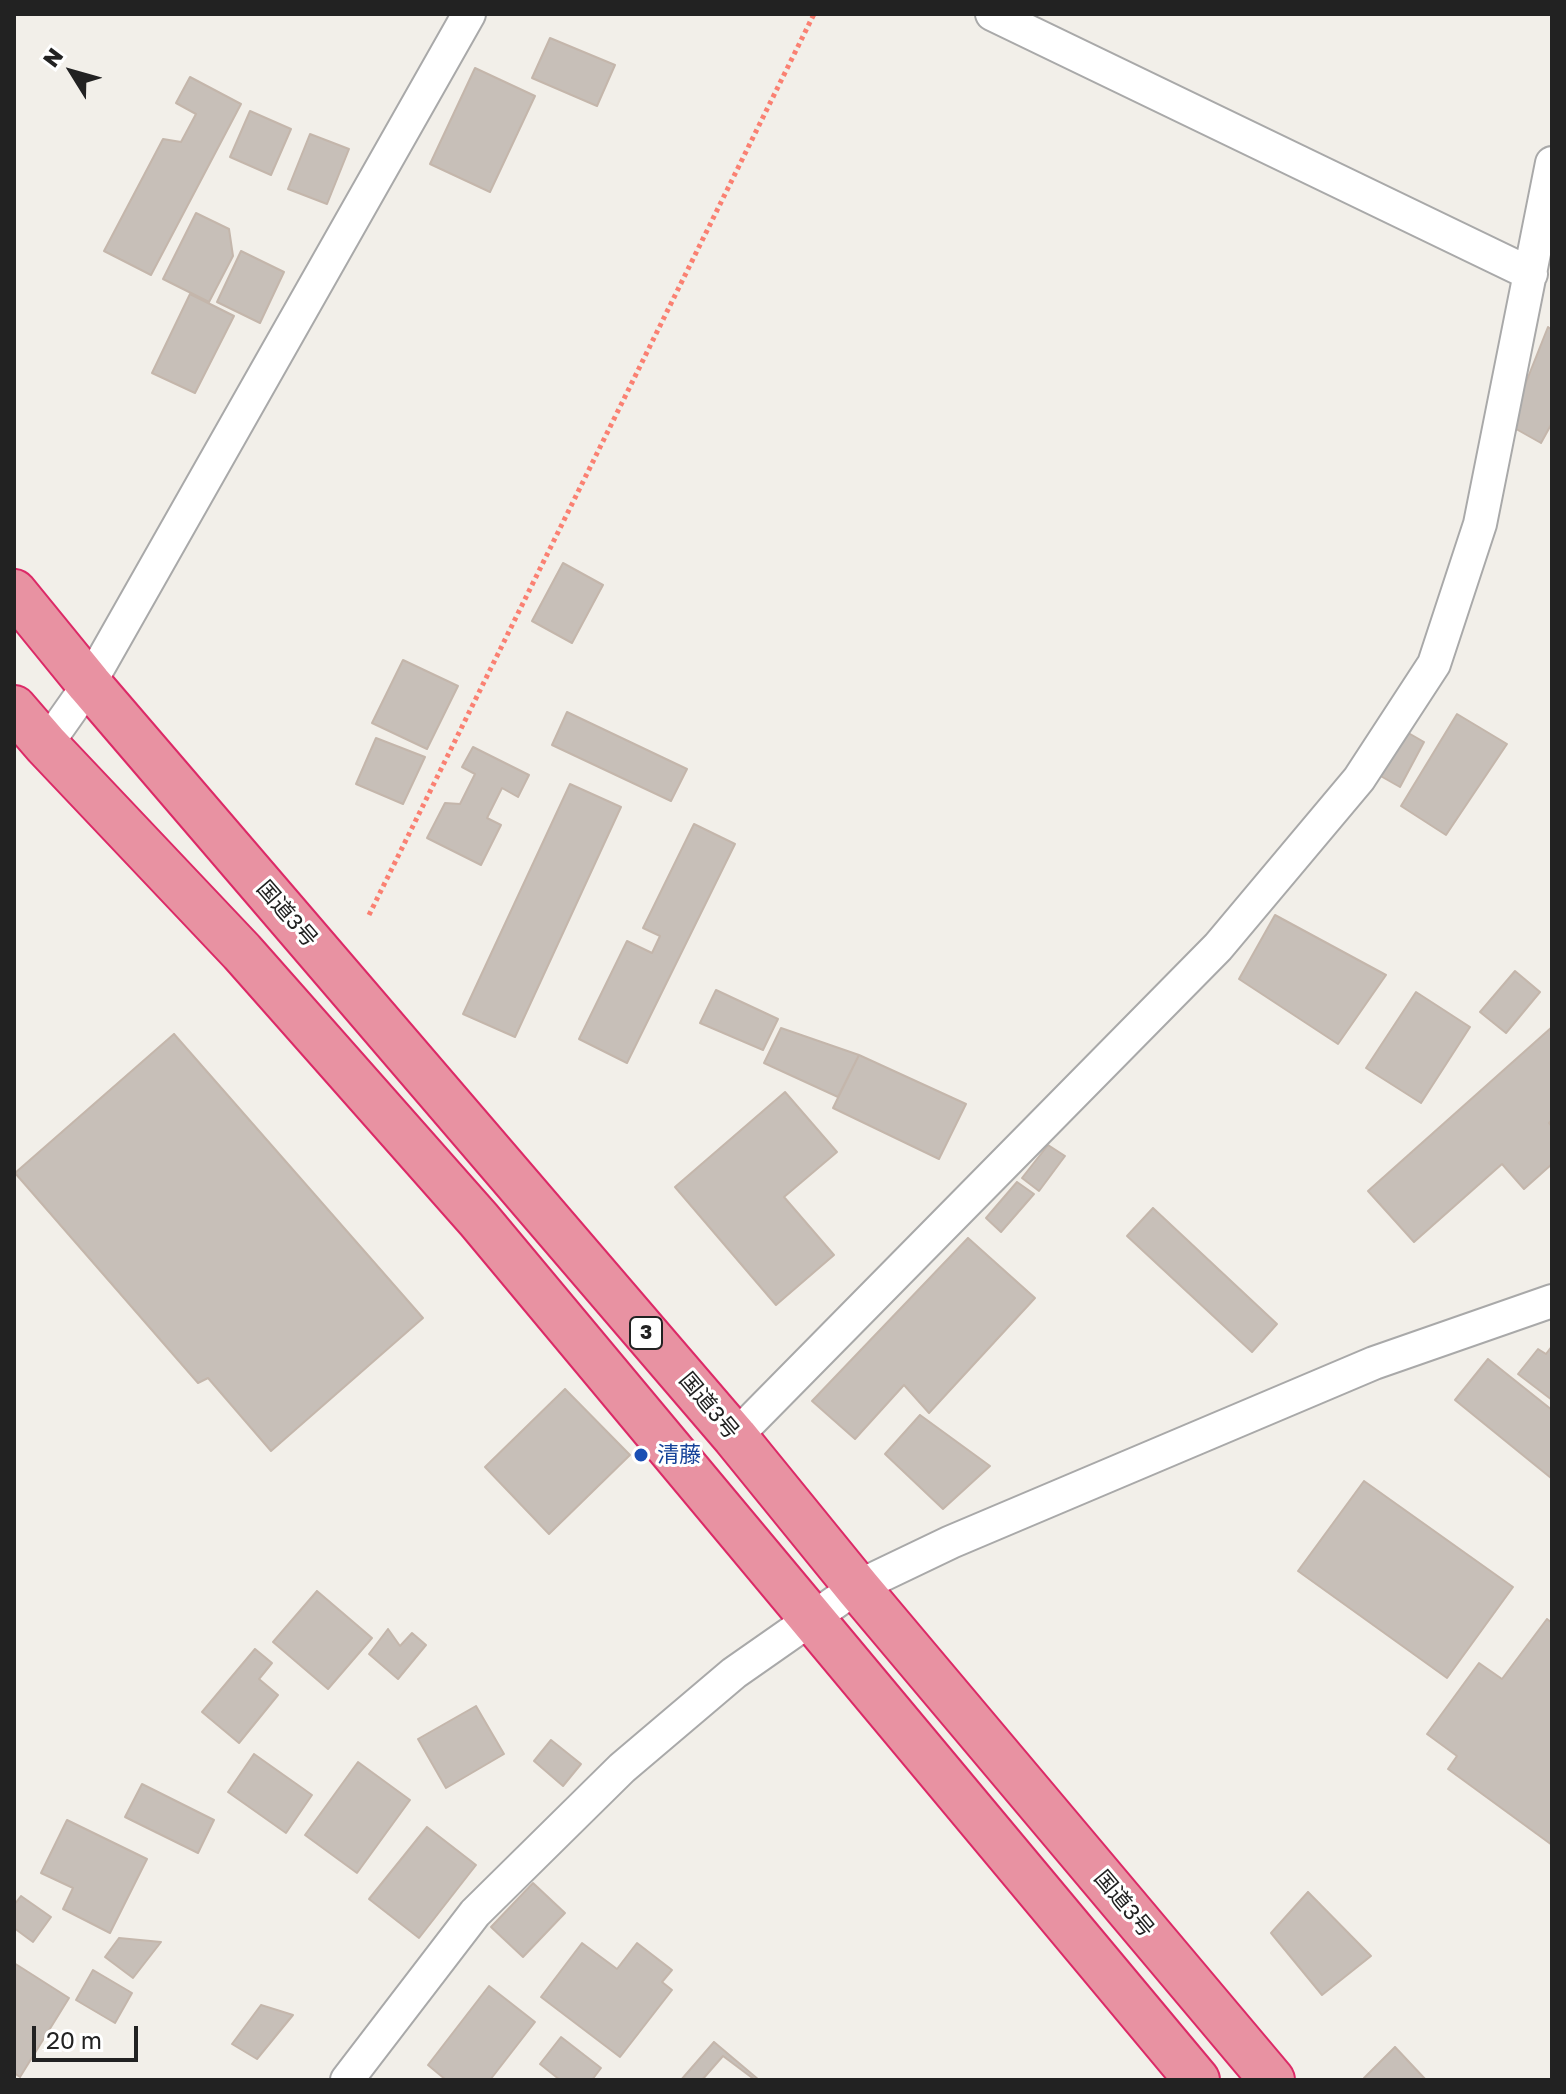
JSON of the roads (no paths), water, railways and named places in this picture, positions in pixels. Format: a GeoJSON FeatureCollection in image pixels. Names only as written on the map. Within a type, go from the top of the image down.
{"type":"FeatureCollection","features":[{"type":"Feature","properties":{"kind":"highway","name":"国道3号"},"geometry":{"type":"LineString","coordinates":[[14,592],[89,684],[735,1437],[857,1587],[1272,2080]]}},
{"type":"Feature","properties":{"kind":"highway"},"geometry":{"type":"LineString","coordinates":[[14,708],[242,952],[479,1220],[1197,2080]]}},
{"type":"Feature","properties":{"kind":"street"},"geometry":{"type":"LineString","coordinates":[[46,745],[89,684],[469,14]]}},
{"type":"Feature","properties":{"kind":"street"},"geometry":{"type":"LineString","coordinates":[[992,14],[1531,274]]}},
{"type":"Feature","properties":{"kind":"street"},"geometry":{"type":"LineString","coordinates":[[735,1437],[1218,947],[1359,779],[1434,664],[1480,524],[1552,163]]}},
{"type":"Feature","properties":{"kind":"street"},"geometry":{"type":"LineString","coordinates":[[347,2080],[486,1901],[622,1768],[734,1673],[857,1587],[951,1542],[1374,1363],[1552,1301]]}},
{"type":"Feature","properties":{"kind":"place","name":"清藤"},"geometry":{"type":"Point","coordinates":[641,1455]}}]}
